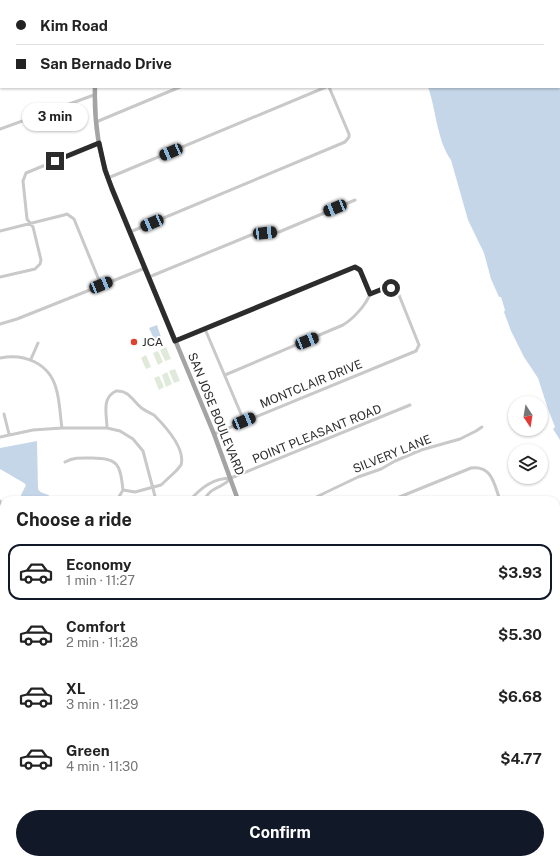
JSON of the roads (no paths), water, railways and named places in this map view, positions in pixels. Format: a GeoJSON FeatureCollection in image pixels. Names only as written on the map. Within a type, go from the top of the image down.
{"type":"FeatureCollection","features":[{"type":"Feature","properties":{"kind":"main road","name":"SAN JOSE BOULEVARD"},"geometry":{"type":"LineString","coordinates":[[95,88],[96,122],[99,143],[108,178],[214,434],[237,496]]}},
{"type":"Feature","properties":{"kind":"street"},"geometry":{"type":"LineString","coordinates":[[96,122],[178,88]]}},
{"type":"Feature","properties":{"kind":"street"},"geometry":{"type":"LineString","coordinates":[[108,178],[326,88]]}},
{"type":"Feature","properties":{"kind":"street"},"geometry":{"type":"LineString","coordinates":[[130,232],[348,141],[349,134],[328,88]]}},
{"type":"Feature","properties":{"kind":"street"},"geometry":{"type":"LineString","coordinates":[[0,129],[94,95]]}},
{"type":"Feature","properties":{"kind":"street"},"geometry":{"type":"LineString","coordinates":[[0,277],[35,269],[40,264],[41,260],[33,227],[27,219],[23,181],[26,173],[99,143]]}},
{"type":"Feature","properties":{"kind":"street"},"geometry":{"type":"LineString","coordinates":[[149,277],[251,235],[279,232],[355,200]]}},
{"type":"Feature","properties":{"kind":"street"},"geometry":{"type":"LineString","coordinates":[[0,231],[64,214],[71,216],[74,219],[101,285]]}},
{"type":"Feature","properties":{"kind":"street"},"geometry":{"type":"LineString","coordinates":[[175,341],[355,267],[360,270],[370,294],[358,311],[343,326],[224,375]]}},
{"type":"Feature","properties":{"kind":"street"},"geometry":{"type":"LineString","coordinates":[[0,324],[17,319],[145,268]]}},
{"type":"Feature","properties":{"kind":"street","name":"MONTCLAIR DRIVE"},"geometry":{"type":"LineString","coordinates":[[214,434],[416,351],[419,345],[396,291],[388,288],[370,294]]}},
{"type":"Feature","properties":{"kind":"street"},"geometry":{"type":"LineString","coordinates":[[205,328],[244,421]]}},
{"type":"Feature","properties":{"kind":"street"},"geometry":{"type":"LineString","coordinates":[[31,359],[38,343]]}},
{"type":"Feature","properties":{"kind":"street"},"geometry":{"type":"LineString","coordinates":[[0,358],[16,356],[31,359],[45,368],[53,380],[57,393],[62,428]]}},
{"type":"Feature","properties":{"kind":"street"},"geometry":{"type":"LineString","coordinates":[[107,428],[106,402],[111,393],[121,390],[130,395],[143,409],[162,423],[179,447],[182,461],[178,469],[164,484],[133,492],[123,490]]}},
{"type":"Feature","properties":{"kind":"street","name":"POINT PLEASANT ROAD"},"geometry":{"type":"LineString","coordinates":[[195,496],[204,486],[223,478],[231,478],[410,405]]}},
{"type":"Feature","properties":{"kind":"street"},"geometry":{"type":"LineString","coordinates":[[4,414],[9,434]]}},
{"type":"Feature","properties":{"kind":"street","name":"SILVERY LANE"},"geometry":{"type":"LineString","coordinates":[[318,496],[358,477],[381,469],[394,461],[421,450],[460,439],[482,427]]}},
{"type":"Feature","properties":{"kind":"street"},"geometry":{"type":"LineString","coordinates":[[0,437],[33,430],[62,428],[114,429],[124,434],[137,444],[145,457],[155,496]]}},
{"type":"Feature","properties":{"kind":"street"},"geometry":{"type":"LineString","coordinates":[[65,462],[73,458],[110,459],[119,469],[123,490],[119,496]]}},
{"type":"Feature","properties":{"kind":"street"},"geometry":{"type":"LineString","coordinates":[[402,496],[471,468],[483,469],[492,478],[499,496]]}},
{"type":"Feature","properties":{"kind":"street","name":"POINT PLEASANT ROAD"},"geometry":{"type":"LineString","coordinates":[[207,496],[215,489],[225,485],[231,478]]}},
{"type":"Feature","properties":{"kind":"water"},"geometry":{"type":"Polygon","coordinates":[[[428,88],[560,88],[560,440],[553,429],[555,427],[548,409],[548,396],[544,396],[538,378],[524,357],[511,331],[504,312],[505,310],[501,297],[499,297],[491,279],[484,253],[468,220],[451,160],[446,152],[428,88]]]}},
{"type":"Feature","properties":{"kind":"water"},"geometry":{"type":"Polygon","coordinates":[[[157,325],[161,337],[154,339],[149,328],[157,325]]]}},
{"type":"Feature","properties":{"kind":"water"},"geometry":{"type":"Polygon","coordinates":[[[37,441],[38,489],[49,496],[21,496],[26,485],[0,469],[0,448],[37,441]]]}},
{"type":"Feature","properties":{"kind":"place","name":"JCA"},"geometry":{"type":"Point","coordinates":[134,342]}}]}
